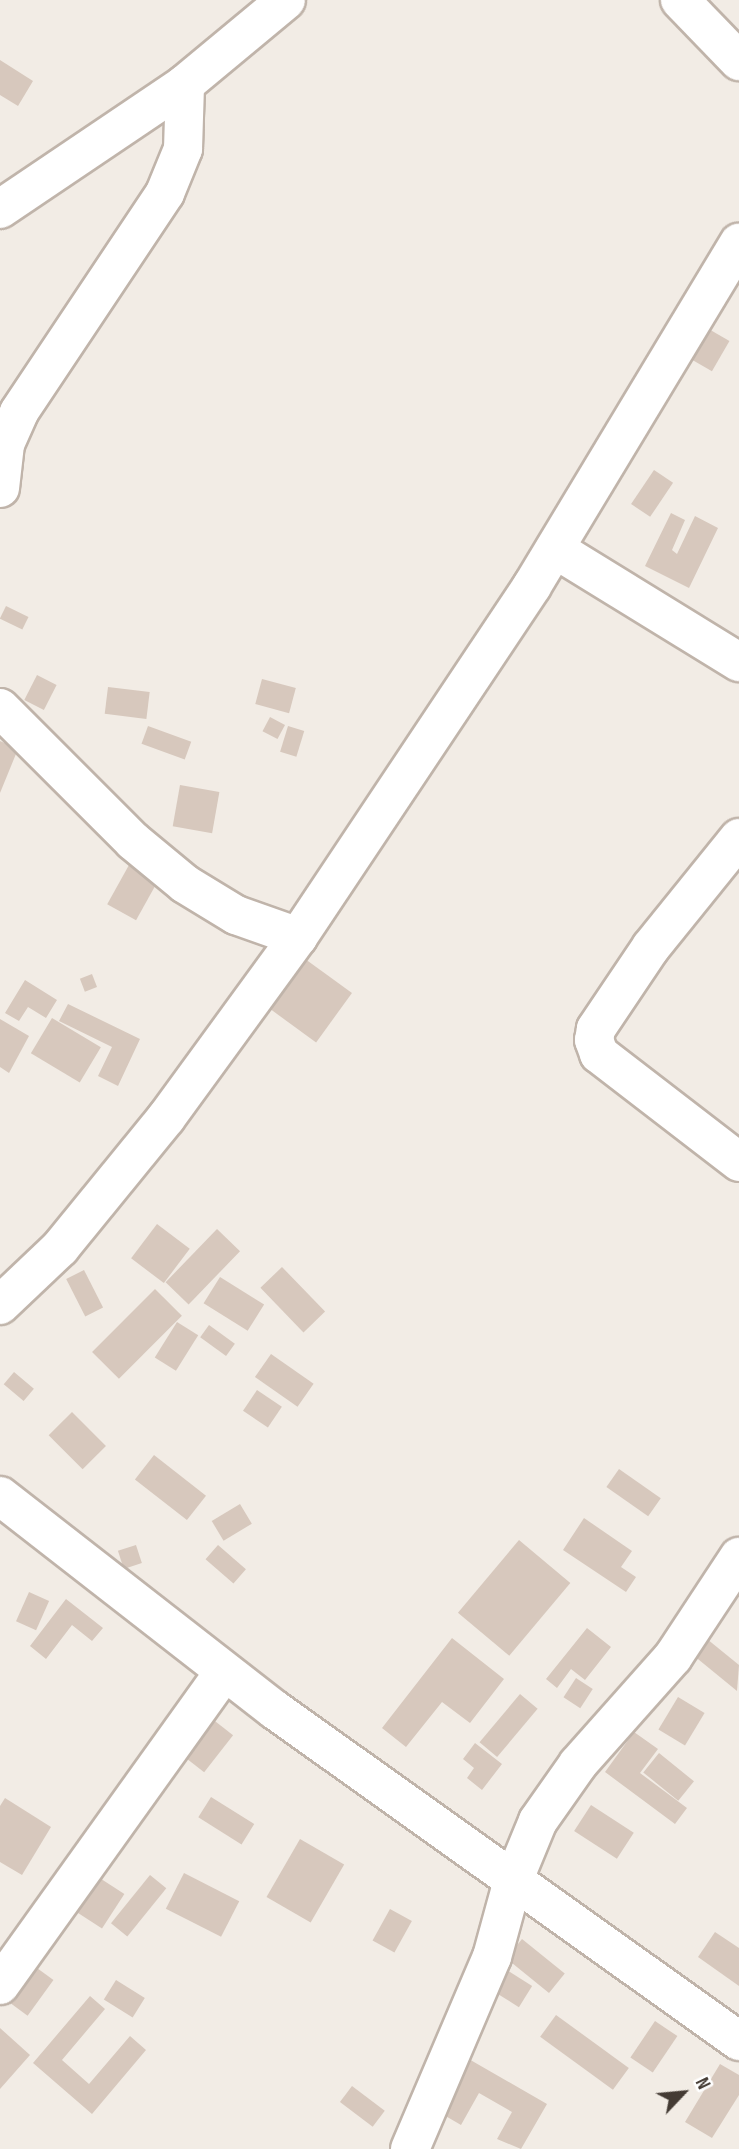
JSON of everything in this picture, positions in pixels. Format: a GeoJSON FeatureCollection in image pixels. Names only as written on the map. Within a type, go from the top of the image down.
{"type":"FeatureCollection","features":[{"type":"Feature","properties":{"kind":"street"},"geometry":{"type":"LineString","coordinates":[[0,209],[185,83],[286,0]]}},
{"type":"Feature","properties":{"kind":"street"},"geometry":{"type":"LineString","coordinates":[[680,0],[739,61]]}},
{"type":"Feature","properties":{"kind":"street"},"geometry":{"type":"LineString","coordinates":[[0,488],[5,444],[19,412],[164,193],[183,149],[185,83]]}},
{"type":"Feature","properties":{"kind":"street"},"geometry":{"type":"LineString","coordinates":[[0,1305],[60,1248],[166,1118],[298,937],[555,549],[739,243]]}},
{"type":"Feature","properties":{"kind":"street"},"geometry":{"type":"LineString","coordinates":[[555,549],[739,662]]}},
{"type":"Feature","properties":{"kind":"street"},"geometry":{"type":"LineString","coordinates":[[0,708],[133,841],[185,884],[236,915],[298,937]]}},
{"type":"Feature","properties":{"kind":"street"},"geometry":{"type":"LineString","coordinates":[[739,838],[652,947],[596,1029],[594,1040],[599,1054],[739,1161]]}},
{"type":"Feature","properties":{"kind":"street"},"geometry":{"type":"LineString","coordinates":[[0,1496],[169,1624],[223,1672],[512,1884],[739,2041]]}},
{"type":"Feature","properties":{"kind":"street"},"geometry":{"type":"LineString","coordinates":[[410,2149],[492,1957],[512,1884],[546,1810],[578,1764],[673,1657],[739,1558]]}},
{"type":"Feature","properties":{"kind":"street"},"geometry":{"type":"LineString","coordinates":[[0,1984],[223,1672]]}},
{"type":"Feature","properties":{"kind":"building"},"geometry":{"type":"Polygon","coordinates":[[[0,60],[33,81],[18,106],[0,95],[0,60]]]}},
{"type":"Feature","properties":{"kind":"building"},"geometry":{"type":"Polygon","coordinates":[[[700,324],[729,341],[712,371],[682,354],[700,324]]]}},
{"type":"Feature","properties":{"kind":"building"},"geometry":{"type":"Polygon","coordinates":[[[654,470],[673,483],[650,517],[631,504],[654,470]]]}},
{"type":"Feature","properties":{"kind":"building"},"geometry":{"type":"Polygon","coordinates":[[[671,513],[685,520],[672,550],[677,554],[695,516],[718,528],[689,588],[645,566],[671,513]]]}},
{"type":"Feature","properties":{"kind":"building"},"geometry":{"type":"Polygon","coordinates":[[[6,606],[28,617],[22,630],[0,619],[6,606]]]}},
{"type":"Feature","properties":{"kind":"building"},"geometry":{"type":"Polygon","coordinates":[[[37,675],[57,685],[44,710],[24,700],[37,675]]]}},
{"type":"Feature","properties":{"kind":"building"},"geometry":{"type":"Polygon","coordinates":[[[262,679],[296,688],[289,713],[255,704],[262,679]]]}},
{"type":"Feature","properties":{"kind":"building"},"geometry":{"type":"Polygon","coordinates":[[[108,687],[150,692],[146,719],[105,714],[108,687]]]}},
{"type":"Feature","properties":{"kind":"building"},"geometry":{"type":"Polygon","coordinates":[[[270,717],[285,725],[277,739],[262,731],[270,717]]]}},
{"type":"Feature","properties":{"kind":"building"},"geometry":{"type":"Polygon","coordinates":[[[148,726],[191,742],[185,760],[142,744],[148,726]]]}},
{"type":"Feature","properties":{"kind":"building"},"geometry":{"type":"Polygon","coordinates":[[[288,726],[304,731],[296,757],[280,752],[288,726]]]}},
{"type":"Feature","properties":{"kind":"building"},"geometry":{"type":"Polygon","coordinates":[[[0,741],[18,749],[0,793],[0,741]]]}},
{"type":"Feature","properties":{"kind":"building"},"geometry":{"type":"Polygon","coordinates":[[[180,785],[219,792],[212,833],[173,826],[180,785]]]}},
{"type":"Feature","properties":{"kind":"building"},"geometry":{"type":"Polygon","coordinates":[[[129,865],[158,881],[136,920],[107,904],[129,865]]]}},
{"type":"Feature","properties":{"kind":"building"},"geometry":{"type":"Polygon","coordinates":[[[301,956],[352,993],[316,1042],[265,1005],[301,956]]]}},
{"type":"Feature","properties":{"kind":"building"},"geometry":{"type":"Polygon","coordinates":[[[92,974],[97,987],[85,992],[80,979],[92,974]]]}},
{"type":"Feature","properties":{"kind":"building"},"geometry":{"type":"Polygon","coordinates":[[[25,980],[57,1000],[46,1018],[28,1007],[19,1021],[5,1013],[25,980]]]}},
{"type":"Feature","properties":{"kind":"building"},"geometry":{"type":"Polygon","coordinates":[[[68,1004],[140,1039],[118,1086],[98,1076],[112,1047],[59,1021],[68,1004]]]}},
{"type":"Feature","properties":{"kind":"building"},"geometry":{"type":"Polygon","coordinates":[[[52,1018],[101,1047],[80,1083],[31,1053],[52,1018]]]}},
{"type":"Feature","properties":{"kind":"building"},"geometry":{"type":"Polygon","coordinates":[[[0,1019],[29,1036],[9,1073],[0,1067],[0,1019]]]}},
{"type":"Feature","properties":{"kind":"building"},"geometry":{"type":"Polygon","coordinates":[[[157,1224],[190,1249],[164,1283],[131,1258],[157,1224]]]}},
{"type":"Feature","properties":{"kind":"building"},"geometry":{"type":"Polygon","coordinates":[[[217,1229],[240,1251],[189,1304],[166,1282],[217,1229]]]}},
{"type":"Feature","properties":{"kind":"building"},"geometry":{"type":"Polygon","coordinates":[[[282,1267],[325,1312],[303,1332],[260,1288],[282,1267]]]}},
{"type":"Feature","properties":{"kind":"building"},"geometry":{"type":"Polygon","coordinates":[[[84,1270],[103,1307],[85,1317],[66,1279],[84,1270]]]}},
{"type":"Feature","properties":{"kind":"building"},"geometry":{"type":"Polygon","coordinates":[[[220,1277],[264,1305],[248,1331],[204,1303],[220,1277]]]}},
{"type":"Feature","properties":{"kind":"building"},"geometry":{"type":"Polygon","coordinates":[[[155,1289],[182,1316],[119,1379],[92,1352],[155,1289]]]}},
{"type":"Feature","properties":{"kind":"building"},"geometry":{"type":"Polygon","coordinates":[[[177,1322],[198,1335],[176,1371],[155,1358],[177,1322]]]}},
{"type":"Feature","properties":{"kind":"building"},"geometry":{"type":"Polygon","coordinates":[[[209,1325],[235,1344],[226,1356],[200,1337],[209,1325]]]}},
{"type":"Feature","properties":{"kind":"building"},"geometry":{"type":"Polygon","coordinates":[[[271,1354],[314,1384],[298,1407],[255,1377],[271,1354]]]}},
{"type":"Feature","properties":{"kind":"building"},"geometry":{"type":"Polygon","coordinates":[[[14,1372],[34,1389],[24,1401],[4,1384],[14,1372]]]}},
{"type":"Feature","properties":{"kind":"building"},"geometry":{"type":"Polygon","coordinates":[[[257,1390],[282,1407],[268,1428],[243,1411],[257,1390]]]}},
{"type":"Feature","properties":{"kind":"building"},"geometry":{"type":"Polygon","coordinates":[[[72,1412],[106,1446],[83,1469],[49,1435],[72,1412]]]}},
{"type":"Feature","properties":{"kind":"building"},"geometry":{"type":"Polygon","coordinates":[[[154,1455],[206,1496],[187,1520],[135,1479],[154,1455]]]}},
{"type":"Feature","properties":{"kind":"building"},"geometry":{"type":"Polygon","coordinates":[[[619,1469],[661,1498],[648,1516],[606,1487],[619,1469]]]}},
{"type":"Feature","properties":{"kind":"building"},"geometry":{"type":"Polygon","coordinates":[[[240,1504],[252,1524],[224,1541],[212,1521],[240,1504]]]}},
{"type":"Feature","properties":{"kind":"building"},"geometry":{"type":"Polygon","coordinates":[[[584,1518],[632,1551],[621,1567],[636,1577],[626,1592],[563,1550],[584,1518]]]}},
{"type":"Feature","properties":{"kind":"building"},"geometry":{"type":"Polygon","coordinates":[[[519,1540],[570,1583],[509,1656],[458,1613],[519,1540]]]}},
{"type":"Feature","properties":{"kind":"building"},"geometry":{"type":"Polygon","coordinates":[[[136,1545],[142,1563],[124,1569],[118,1551],[136,1545]]]}},
{"type":"Feature","properties":{"kind":"building"},"geometry":{"type":"Polygon","coordinates":[[[218,1545],[246,1569],[233,1584],[206,1559],[218,1545]]]}},
{"type":"Feature","properties":{"kind":"building"},"geometry":{"type":"Polygon","coordinates":[[[29,1592],[49,1601],[36,1630],[16,1621],[29,1592]]]}},
{"type":"Feature","properties":{"kind":"building"},"geometry":{"type":"Polygon","coordinates":[[[66,1599],[103,1628],[92,1641],[72,1625],[46,1659],[30,1646],[66,1599]]]}},
{"type":"Feature","properties":{"kind":"building"},"geometry":{"type":"Polygon","coordinates":[[[587,1628],[611,1647],[585,1680],[571,1669],[557,1688],[546,1679],[587,1628]]]}},
{"type":"Feature","properties":{"kind":"building"},"geometry":{"type":"Polygon","coordinates":[[[452,1638],[504,1679],[470,1723],[442,1702],[406,1747],[382,1728],[452,1638]]]}},
{"type":"Feature","properties":{"kind":"building"},"geometry":{"type":"Polygon","coordinates":[[[707,1639],[739,1665],[737,1691],[693,1655],[707,1639]]]}},
{"type":"Feature","properties":{"kind":"building"},"geometry":{"type":"Polygon","coordinates":[[[576,1678],[593,1689],[580,1708],[563,1697],[576,1678]]]}},
{"type":"Feature","properties":{"kind":"building"},"geometry":{"type":"Polygon","coordinates":[[[520,1694],[538,1709],[497,1757],[480,1742],[520,1694]]]}},
{"type":"Feature","properties":{"kind":"building"},"geometry":{"type":"Polygon","coordinates":[[[678,1697],[705,1713],[685,1746],[658,1730],[678,1697]]]}},
{"type":"Feature","properties":{"kind":"building"},"geometry":{"type":"Polygon","coordinates":[[[211,1718],[233,1735],[204,1772],[182,1755],[211,1718]]]}},
{"type":"Feature","properties":{"kind":"building"},"geometry":{"type":"Polygon","coordinates":[[[634,1732],[658,1749],[640,1773],[687,1808],[675,1824],[605,1772],[634,1732]]]}},
{"type":"Feature","properties":{"kind":"building"},"geometry":{"type":"Polygon","coordinates":[[[475,1743],[502,1764],[482,1790],[467,1778],[474,1768],[463,1759],[475,1743]]]}},
{"type":"Feature","properties":{"kind":"building"},"geometry":{"type":"Polygon","coordinates":[[[659,1753],[694,1781],[678,1801],[643,1772],[659,1753]]]}},
{"type":"Feature","properties":{"kind":"building"},"geometry":{"type":"Polygon","coordinates":[[[211,1797],[254,1824],[242,1844],[198,1817],[211,1797]]]}},
{"type":"Feature","properties":{"kind":"building"},"geometry":{"type":"Polygon","coordinates":[[[5,1798],[51,1827],[22,1875],[0,1862],[0,1806],[5,1798]]]}},
{"type":"Feature","properties":{"kind":"building"},"geometry":{"type":"Polygon","coordinates":[[[591,1805],[634,1833],[617,1859],[574,1831],[591,1805]]]}},
{"type":"Feature","properties":{"kind":"building"},"geometry":{"type":"Polygon","coordinates":[[[300,1839],[344,1864],[311,1923],[266,1897],[300,1839]]]}},
{"type":"Feature","properties":{"kind":"building"},"geometry":{"type":"Polygon","coordinates":[[[184,1873],[239,1901],[221,1937],[166,1909],[184,1873]]]}},
{"type":"Feature","properties":{"kind":"building"},"geometry":{"type":"Polygon","coordinates":[[[95,1875],[124,1894],[102,1928],[73,1909],[95,1875]]]}},
{"type":"Feature","properties":{"kind":"building"},"geometry":{"type":"Polygon","coordinates":[[[150,1875],[166,1888],[127,1936],[111,1923],[150,1875]]]}},
{"type":"Feature","properties":{"kind":"building"},"geometry":{"type":"Polygon","coordinates":[[[390,1909],[412,1921],[394,1953],[373,1940],[390,1909]]]}},
{"type":"Feature","properties":{"kind":"building"},"geometry":{"type":"Polygon","coordinates":[[[715,1932],[739,1948],[739,1986],[698,1957],[715,1932]]]}},
{"type":"Feature","properties":{"kind":"building"},"geometry":{"type":"Polygon","coordinates":[[[522,1939],[565,1974],[549,1993],[506,1958],[522,1939]]]}},
{"type":"Feature","properties":{"kind":"building"},"geometry":{"type":"Polygon","coordinates":[[[30,1963],[53,1980],[28,2016],[4,1999],[30,1963]]]}},
{"type":"Feature","properties":{"kind":"building"},"geometry":{"type":"Polygon","coordinates":[[[505,1969],[532,1986],[519,2007],[492,1990],[505,1969]]]}},
{"type":"Feature","properties":{"kind":"building"},"geometry":{"type":"Polygon","coordinates":[[[116,1980],[145,1998],[133,2018],[104,2000],[116,1980]]]}},
{"type":"Feature","properties":{"kind":"building"},"geometry":{"type":"Polygon","coordinates":[[[90,1996],[105,2009],[62,2060],[89,2084],[130,2036],[146,2050],[92,2114],[33,2063],[90,1996]]]}},
{"type":"Feature","properties":{"kind":"building"},"geometry":{"type":"Polygon","coordinates":[[[556,2015],[629,2068],[613,2090],[540,2037],[556,2015]]]}},
{"type":"Feature","properties":{"kind":"building"},"geometry":{"type":"Polygon","coordinates":[[[655,2021],[677,2036],[653,2073],[630,2057],[655,2021]]]}},
{"type":"Feature","properties":{"kind":"building"},"geometry":{"type":"Polygon","coordinates":[[[0,2028],[30,2055],[0,2089],[0,2028]]]}},
{"type":"Feature","properties":{"kind":"building"},"geometry":{"type":"Polygon","coordinates":[[[467,2058],[547,2104],[521,2149],[497,2139],[512,2112],[479,2093],[461,2125],[437,2111],[467,2058]]]}},
{"type":"Feature","properties":{"kind":"building"},"geometry":{"type":"Polygon","coordinates":[[[720,2064],[739,2075],[739,2095],[712,2138],[685,2122],[720,2064]]]}},
{"type":"Feature","properties":{"kind":"building"},"geometry":{"type":"Polygon","coordinates":[[[352,2086],[385,2111],[373,2127],[340,2102],[352,2086]]]}}]}
